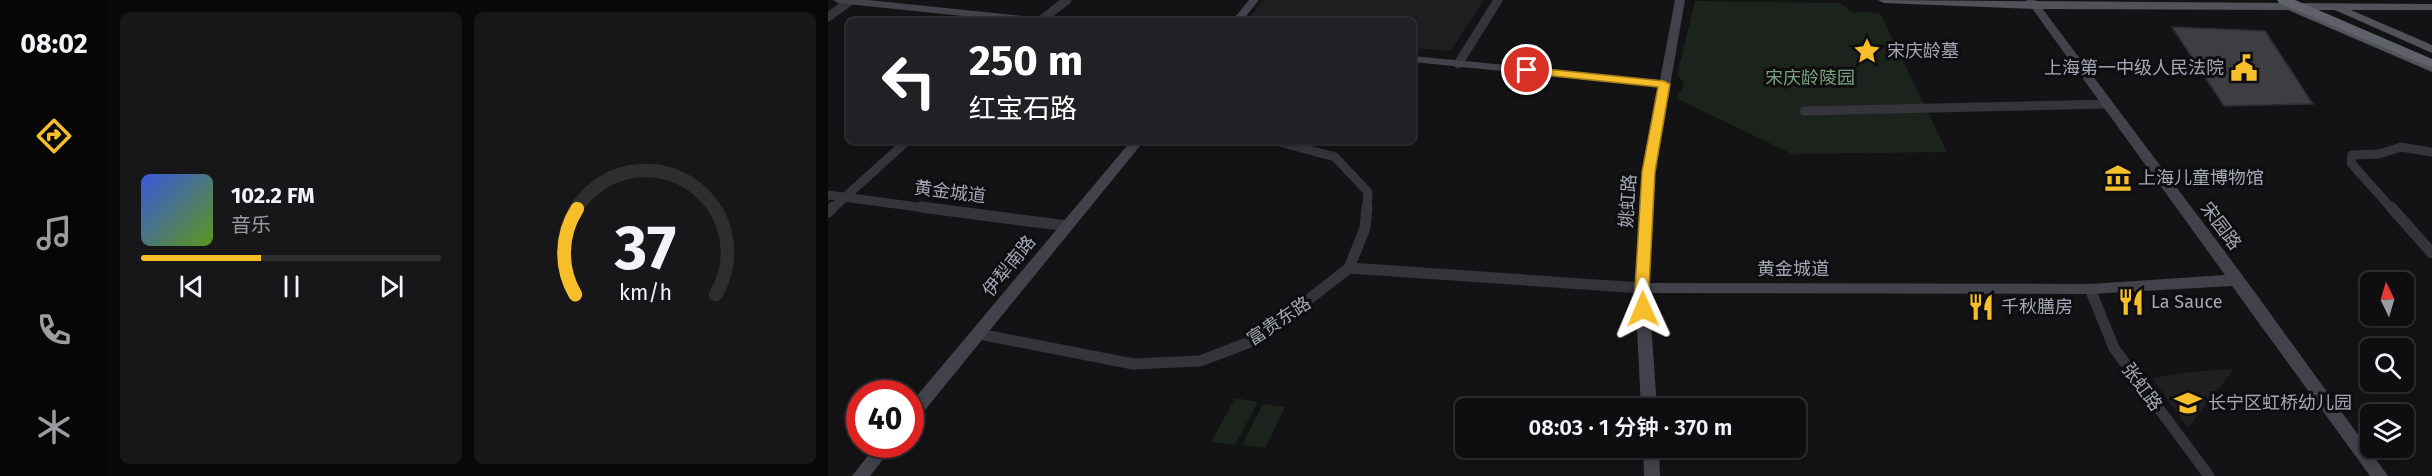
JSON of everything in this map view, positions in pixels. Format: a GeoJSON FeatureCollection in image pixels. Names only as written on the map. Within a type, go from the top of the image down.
{"type":"FeatureCollection","features":[{"type":"Feature","properties":{"kind":"highway"},"geometry":{"type":"LineString","coordinates":[[2302,0],[2432,54]]}},
{"type":"Feature","properties":{"kind":"highway"},"geometry":{"type":"LineString","coordinates":[[2285,3],[2432,66]]}},
{"type":"Feature","properties":{"kind":"main road"},"geometry":{"type":"LineString","coordinates":[[1884,0],[2033,3],[2285,3],[2333,7],[2432,7]]}},
{"type":"Feature","properties":{"kind":"main road"},"geometry":{"type":"LineString","coordinates":[[2270,0],[2285,3]]}},
{"type":"Feature","properties":{"kind":"main road"},"geometry":{"type":"LineString","coordinates":[[2317,0],[2432,49]]}},
{"type":"Feature","properties":{"kind":"main road"},"geometry":{"type":"LineString","coordinates":[[2356,7],[2354,11],[2363,19]]}},
{"type":"Feature","properties":{"kind":"street"},"geometry":{"type":"LineString","coordinates":[[838,0],[1012,18]]}},
{"type":"Feature","properties":{"kind":"street"},"geometry":{"type":"LineString","coordinates":[[1044,18],[1067,0]]}},
{"type":"Feature","properties":{"kind":"street"},"geometry":{"type":"LineString","coordinates":[[1240,18],[1254,0]]}},
{"type":"Feature","properties":{"kind":"street"},"geometry":{"type":"LineString","coordinates":[[1458,64],[1498,0]]}},
{"type":"Feature","properties":{"kind":"street","name":"姚虹路"},"geometry":{"type":"LineString","coordinates":[[1648,398],[1642,288],[1649,172],[1680,0]]}},
{"type":"Feature","properties":{"kind":"street"},"geometry":{"type":"LineString","coordinates":[[828,17],[850,1]]}},
{"type":"Feature","properties":{"kind":"street","name":"宋园路"},"geometry":{"type":"LineString","coordinates":[[2033,3],[2380,476]]}},
{"type":"Feature","properties":{"kind":"street"},"geometry":{"type":"LineString","coordinates":[[1416,59],[1664,84]]}},
{"type":"Feature","properties":{"kind":"street"},"geometry":{"type":"LineString","coordinates":[[1804,111],[2107,104]]}},
{"type":"Feature","properties":{"kind":"street"},"geometry":{"type":"LineString","coordinates":[[828,212],[904,144]]}},
{"type":"Feature","properties":{"kind":"street","name":"伊犁南路"},"geometry":{"type":"LineString","coordinates":[[924,399],[1135,144]]}},
{"type":"Feature","properties":{"kind":"street","name":"富贵东路"},"geometry":{"type":"LineString","coordinates":[[979,334],[1133,364],[1200,362],[1258,339],[1308,303],[1348,268],[1353,262],[1365,228],[1368,192],[1335,157],[1287,144]]}},
{"type":"Feature","properties":{"kind":"street"},"geometry":{"type":"LineString","coordinates":[[2432,152],[2401,147],[2379,154],[2352,155],[2351,163],[2432,253]]}},
{"type":"Feature","properties":{"kind":"street","name":"黄金城道"},"geometry":{"type":"LineString","coordinates":[[828,195],[1067,226]]}},
{"type":"Feature","properties":{"kind":"street","name":"黄金城道"},"geometry":{"type":"LineString","coordinates":[[1348,268],[1642,288],[2090,290],[2238,280]]}},
{"type":"Feature","properties":{"kind":"street","name":"张虹路"},"geometry":{"type":"LineString","coordinates":[[2090,290],[2114,348],[2209,476]]}},
{"type":"Feature","properties":{"kind":"street"},"geometry":{"type":"LineString","coordinates":[[860,476],[875,458]]}},
{"type":"Feature","properties":{"kind":"street"},"geometry":{"type":"LineString","coordinates":[[1651,458],[1652,476]]}},
{"type":"Feature","properties":{"kind":"shaded area"},"geometry":{"type":"Polygon","coordinates":[[[1263,0],[1484,0],[1450,51],[1416,48],[1416,18],[1249,18],[1263,0]]]}},
{"type":"Feature","properties":{"kind":"shaded area","name":"长宁区虹桥幼儿园"},"geometry":{"type":"Polygon","coordinates":[[[2234,369],[2188,428],[2152,378],[2191,372],[2234,369]]]}},
{"type":"Feature","properties":{"kind":"green space","name":"宋庆龄陵园"},"geometry":{"type":"Polygon","coordinates":[[[1695,1],[1840,3],[1852,12],[1880,13],[1947,152],[1792,154],[1676,98],[1684,83],[1677,75],[1695,1]]]}},
{"type":"Feature","properties":{"kind":"green space"},"geometry":{"type":"Polygon","coordinates":[[[1235,398],[1258,402],[1235,445],[1211,442],[1235,398]]]}},
{"type":"Feature","properties":{"kind":"green space"},"geometry":{"type":"Polygon","coordinates":[[[1263,404],[1285,407],[1265,448],[1242,445],[1263,404]]]}},
{"type":"Feature","properties":{"kind":"building","name":"上海第一中级人民法院"},"geometry":{"type":"Polygon","coordinates":[[[2172,27],[2265,31],[2313,104],[2224,106],[2172,27]]]}},
{"type":"Feature","properties":{"kind":"place","name":"宋庆龄墓"},"geometry":{"type":"Point","coordinates":[1867,51]}},
{"type":"Feature","properties":{"kind":"place","name":"上海第一中级人民法院"},"geometry":{"type":"Point","coordinates":[2244,68]}},
{"type":"Feature","properties":{"kind":"place","name":"上海儿童博物馆"},"geometry":{"type":"Point","coordinates":[2118,178]}},
{"type":"Feature","properties":{"kind":"place","name":"La Sauce"},"geometry":{"type":"Point","coordinates":[2131,302]}},
{"type":"Feature","properties":{"kind":"place","name":"千秋膳房"},"geometry":{"type":"Point","coordinates":[1981,307]}},
{"type":"Feature","properties":{"kind":"place","name":"长宁区虹桥幼儿园"},"geometry":{"type":"Point","coordinates":[2188,403]}},
{"type":"Feature","properties":{"kind":"route"},"geometry":{"type":"LineString","coordinates":[[1527,70],[1664,84],[1649,172],[1642,288],[1643,309]]}}]}
